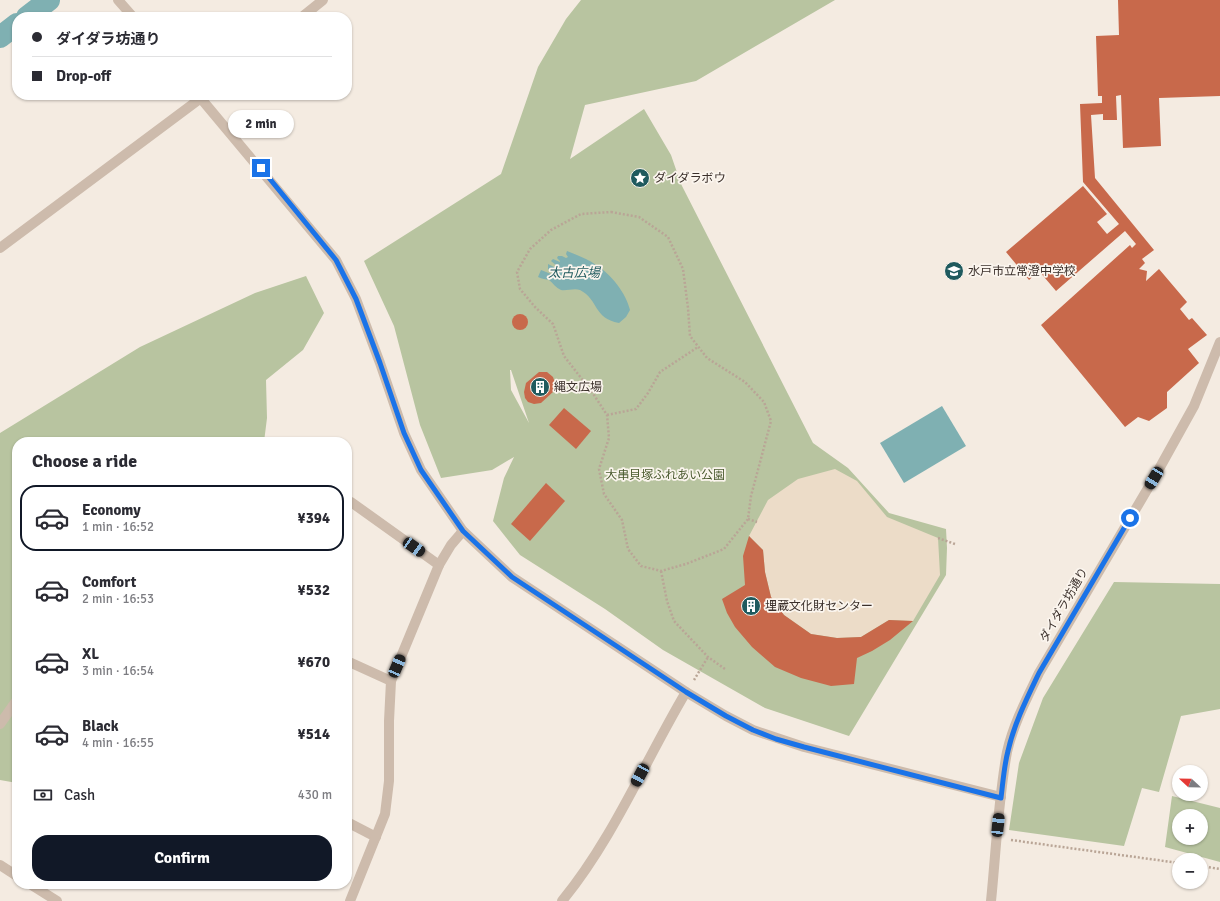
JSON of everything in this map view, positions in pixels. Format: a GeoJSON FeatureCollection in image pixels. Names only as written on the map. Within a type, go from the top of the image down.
{"type":"FeatureCollection","features":[{"type":"Feature","properties":{"kind":"street"},"geometry":{"type":"LineString","coordinates":[[118,0],[129,12]]}},
{"type":"Feature","properties":{"kind":"street"},"geometry":{"type":"LineString","coordinates":[[308,12],[323,0]]}},
{"type":"Feature","properties":{"kind":"street"},"geometry":{"type":"LineString","coordinates":[[0,248],[196,100]]}},
{"type":"Feature","properties":{"kind":"street"},"geometry":{"type":"LineString","coordinates":[[204,100],[336,260],[356,299],[404,433],[421,470],[463,531],[512,577],[686,692],[753,730],[776,739],[1001,798]]}},
{"type":"Feature","properties":{"kind":"street","name":"ダイダラ坊通り"},"geometry":{"type":"LineString","coordinates":[[991,901],[996,838],[1008,751],[1027,697],[1039,673],[1154,478],[1194,406],[1220,342]]}},
{"type":"Feature","properties":{"kind":"street"},"geometry":{"type":"LineString","coordinates":[[352,503],[439,565]]}},
{"type":"Feature","properties":{"kind":"street"},"geometry":{"type":"LineString","coordinates":[[350,901],[385,814],[389,781],[391,681],[439,565],[451,545],[463,531]]}},
{"type":"Feature","properties":{"kind":"street"},"geometry":{"type":"LineString","coordinates":[[352,663],[391,681]]}},
{"type":"Feature","properties":{"kind":"street"},"geometry":{"type":"LineString","coordinates":[[562,901],[594,855],[619,814],[686,692]]}},
{"type":"Feature","properties":{"kind":"street"},"geometry":{"type":"LineString","coordinates":[[0,724],[12,707]]}},
{"type":"Feature","properties":{"kind":"street"},"geometry":{"type":"LineString","coordinates":[[352,825],[376,837]]}},
{"type":"Feature","properties":{"kind":"street"},"geometry":{"type":"LineString","coordinates":[[0,865],[12,873]]}},
{"type":"Feature","properties":{"kind":"street"},"geometry":{"type":"LineString","coordinates":[[38,889],[57,901]]}},
{"type":"Feature","properties":{"kind":"path"},"geometry":{"type":"LineString","coordinates":[[611,212],[639,217],[668,237],[683,269],[690,336],[698,347],[707,358],[745,382],[764,402],[771,421],[751,496],[748,519],[724,549],[686,564],[661,570],[642,566],[628,549],[622,520],[604,494],[599,469],[609,438],[607,415],[564,356],[553,324],[535,307],[520,289],[517,272],[530,249],[551,230],[581,214],[611,212]]}},
{"type":"Feature","properties":{"kind":"path"},"geometry":{"type":"LineString","coordinates":[[607,415],[636,409],[648,393],[660,372],[698,347]]}},
{"type":"Feature","properties":{"kind":"path"},"geometry":{"type":"LineString","coordinates":[[748,519],[757,522]]}},
{"type":"Feature","properties":{"kind":"path"},"geometry":{"type":"LineString","coordinates":[[938,538],[955,544]]}},
{"type":"Feature","properties":{"kind":"path"},"geometry":{"type":"LineString","coordinates":[[661,570],[667,601],[674,621],[708,657],[725,669]]}},
{"type":"Feature","properties":{"kind":"path"},"geometry":{"type":"LineString","coordinates":[[686,692],[708,657]]}},
{"type":"Feature","properties":{"kind":"path"},"geometry":{"type":"LineString","coordinates":[[996,838],[1172,862]]}},
{"type":"Feature","properties":{"kind":"path"},"geometry":{"type":"LineString","coordinates":[[1208,867],[1220,869]]}},
{"type":"Feature","properties":{"kind":"green space","name":"大串貝塚ふれあい公園"},"geometry":{"type":"Polygon","coordinates":[[[581,0],[835,0],[696,81],[585,105],[570,159],[644,109],[671,155],[681,184],[813,443],[848,468],[889,513],[946,529],[946,575],[849,736],[765,708],[663,650],[605,609],[520,555],[493,521],[504,478],[514,457],[492,470],[441,478],[420,425],[394,326],[364,261],[501,174],[538,67],[566,19],[581,0]],[[511,370],[511,390],[529,423],[511,370]]]}},
{"type":"Feature","properties":{"kind":"green space"},"geometry":{"type":"Polygon","coordinates":[[[306,276],[324,313],[303,350],[266,380],[267,418],[265,437],[12,437],[12,782],[0,780],[0,433],[140,347],[255,293],[306,276]]]}},
{"type":"Feature","properties":{"kind":"green space"},"geometry":{"type":"Polygon","coordinates":[[[1114,582],[1220,584],[1220,709],[1181,716],[1159,792],[1142,788],[1124,846],[1009,830],[1019,763],[1043,698],[1114,582]]]}},
{"type":"Feature","properties":{"kind":"green space"},"geometry":{"type":"Polygon","coordinates":[[[1172,796],[1172,801],[1192,801],[1220,808],[1220,862],[1208,859],[1208,853],[1187,853],[1165,847],[1172,796]]]}},
{"type":"Feature","properties":{"kind":"shaded area"},"geometry":{"type":"Polygon","coordinates":[[[835,469],[857,481],[887,517],[938,538],[940,575],[913,621],[889,620],[861,637],[837,638],[811,634],[784,615],[771,597],[765,572],[763,550],[749,536],[768,500],[798,479],[835,469]]]}},
{"type":"Feature","properties":{"kind":"water","name":"太古広場"},"geometry":{"type":"Polygon","coordinates":[[[567,251],[593,263],[607,273],[617,284],[625,297],[630,310],[626,317],[619,323],[611,321],[600,313],[586,294],[580,290],[561,290],[549,280],[538,277],[541,270],[551,274],[553,272],[548,269],[548,264],[556,268],[557,266],[551,261],[553,259],[560,262],[557,258],[558,256],[568,257],[566,254],[567,251]]]}},
{"type":"Feature","properties":{"kind":"water"},"geometry":{"type":"Polygon","coordinates":[[[942,406],[966,446],[904,483],[880,443],[942,406]]]}},
{"type":"Feature","properties":{"kind":"building"},"geometry":{"type":"Polygon","coordinates":[[[1118,0],[1220,0],[1220,96],[1159,98],[1161,146],[1123,148],[1121,95],[1116,96],[1117,120],[1103,120],[1103,114],[1091,115],[1095,178],[1154,250],[1142,259],[1145,263],[1139,269],[1147,271],[1146,281],[1159,269],[1187,302],[1180,309],[1189,320],[1192,318],[1207,335],[1188,349],[1199,363],[1167,392],[1167,408],[1149,421],[1138,417],[1125,427],[1041,325],[1130,245],[1132,248],[1136,244],[1125,231],[1056,291],[1039,271],[1029,280],[1006,252],[1083,186],[1107,214],[1097,222],[1107,234],[1119,224],[1083,182],[1080,104],[1102,103],[1102,96],[1098,96],[1096,36],[1119,35],[1118,0]]]}},
{"type":"Feature","properties":{"kind":"building"},"geometry":{"type":"Polygon","coordinates":[[[517,314],[523,314],[528,319],[526,328],[523,330],[517,330],[512,325],[512,319],[517,314]]]}},
{"type":"Feature","properties":{"kind":"building","name":"縄文広場"},"geometry":{"type":"Polygon","coordinates":[[[539,372],[547,372],[553,377],[555,383],[554,391],[541,403],[534,404],[528,402],[525,398],[524,392],[526,383],[539,372]]]}},
{"type":"Feature","properties":{"kind":"building"},"geometry":{"type":"Polygon","coordinates":[[[564,408],[591,431],[576,449],[549,425],[564,408]]]}},
{"type":"Feature","properties":{"kind":"building"},"geometry":{"type":"Polygon","coordinates":[[[546,483],[565,501],[530,541],[511,524],[546,483]]]}},
{"type":"Feature","properties":{"kind":"building","name":"埋蔵文化財センター"},"geometry":{"type":"Polygon","coordinates":[[[749,536],[763,550],[765,572],[771,597],[784,615],[811,634],[837,638],[861,637],[889,620],[913,621],[890,640],[857,658],[854,684],[831,686],[801,678],[775,667],[752,647],[735,627],[727,613],[722,599],[745,585],[743,556],[749,536]]]}},
{"type":"Feature","properties":{"kind":"waterway"},"geometry":{"type":"LineString","coordinates":[[33,12],[49,0]]}},
{"type":"Feature","properties":{"kind":"waterway"},"geometry":{"type":"LineString","coordinates":[[0,37],[12,28]]}},
{"type":"Feature","properties":{"kind":"place","name":"ダイダラボウ"},"geometry":{"type":"Point","coordinates":[640,178]}},
{"type":"Feature","properties":{"kind":"place","name":"水戸市立常澄中学校"},"geometry":{"type":"Point","coordinates":[954,271]}},
{"type":"Feature","properties":{"kind":"place","name":"縄文広場"},"geometry":{"type":"Point","coordinates":[540,387]}},
{"type":"Feature","properties":{"kind":"place","name":"埋蔵文化財センター"},"geometry":{"type":"Point","coordinates":[751,606]}},
{"type":"Feature","properties":{"kind":"route"},"geometry":{"type":"LineString","coordinates":[[261,168],[336,260],[356,299],[404,433],[421,470],[463,531],[512,577],[686,692],[753,730],[776,739],[804,747],[1001,798],[1008,751],[1027,697],[1039,673],[1130,518]]}}]}
